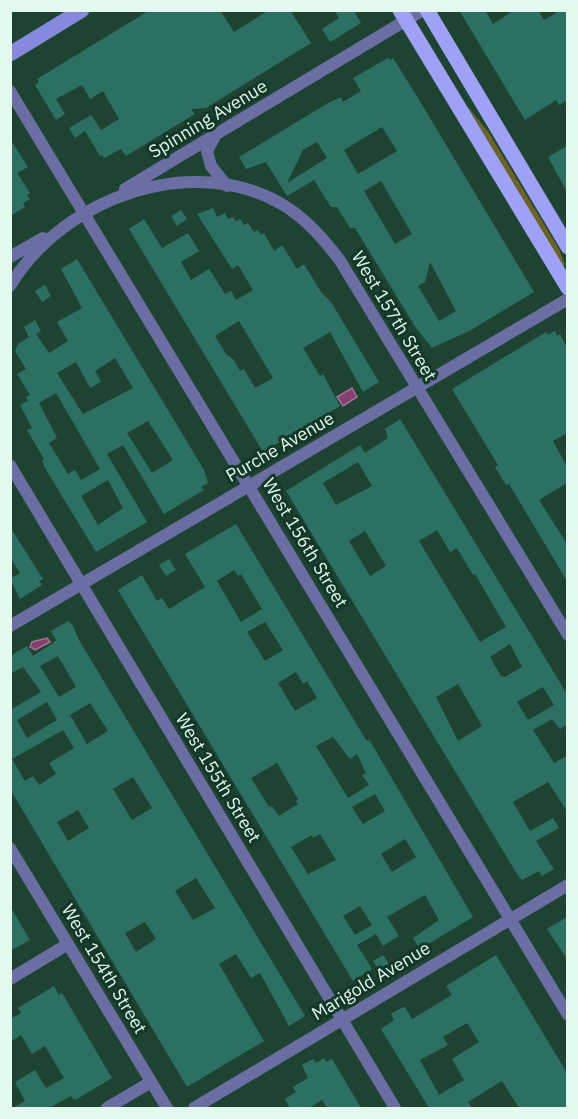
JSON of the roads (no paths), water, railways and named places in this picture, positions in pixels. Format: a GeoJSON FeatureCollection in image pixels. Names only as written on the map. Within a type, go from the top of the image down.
{"type":"FeatureCollection","features":[{"type":"Feature","properties":{"kind":"main road"},"geometry":{"type":"LineString","coordinates":[[10,54],[82,10]]}},
{"type":"Feature","properties":{"kind":"main road"},"geometry":{"type":"LineString","coordinates":[[425,10],[567,247]]}},
{"type":"Feature","properties":{"kind":"main road"},"geometry":{"type":"LineString","coordinates":[[403,16],[567,288]]}},
{"type":"Feature","properties":{"kind":"street","name":"Spinning Avenue"},"geometry":{"type":"LineString","coordinates":[[10,257],[216,135],[403,16],[425,10]]}},
{"type":"Feature","properties":{"kind":"street","name":"West 156th Street"},"geometry":{"type":"LineString","coordinates":[[10,91],[567,1015]]}},
{"type":"Feature","properties":{"kind":"street"},"geometry":{"type":"LineString","coordinates":[[216,135],[207,151],[211,166],[227,186]]}},
{"type":"Feature","properties":{"kind":"street","name":"West 157th Street"},"geometry":{"type":"LineString","coordinates":[[85,212],[137,190],[166,183],[227,186],[265,197],[287,207],[323,237],[366,301],[416,388],[567,636]]}},
{"type":"Feature","properties":{"kind":"street"},"geometry":{"type":"LineString","coordinates":[[10,286],[38,249],[85,212]]}},
{"type":"Feature","properties":{"kind":"street","name":"Purche Avenue"},"geometry":{"type":"LineString","coordinates":[[10,626],[567,299]]}},
{"type":"Feature","properties":{"kind":"street","name":"West 155th Street"},"geometry":{"type":"LineString","coordinates":[[10,465],[395,1108]]}},
{"type":"Feature","properties":{"kind":"street","name":"West 154th Street"},"geometry":{"type":"LineString","coordinates":[[10,848],[167,1108]]}},
{"type":"Feature","properties":{"kind":"street","name":"Marigold Avenue"},"geometry":{"type":"LineString","coordinates":[[194,1108],[567,885]]}},
{"type":"Feature","properties":{"kind":"street"},"geometry":{"type":"LineString","coordinates":[[10,979],[68,944]]}},
{"type":"Feature","properties":{"kind":"street"},"geometry":{"type":"LineString","coordinates":[[107,1108],[151,1082]]}}]}
